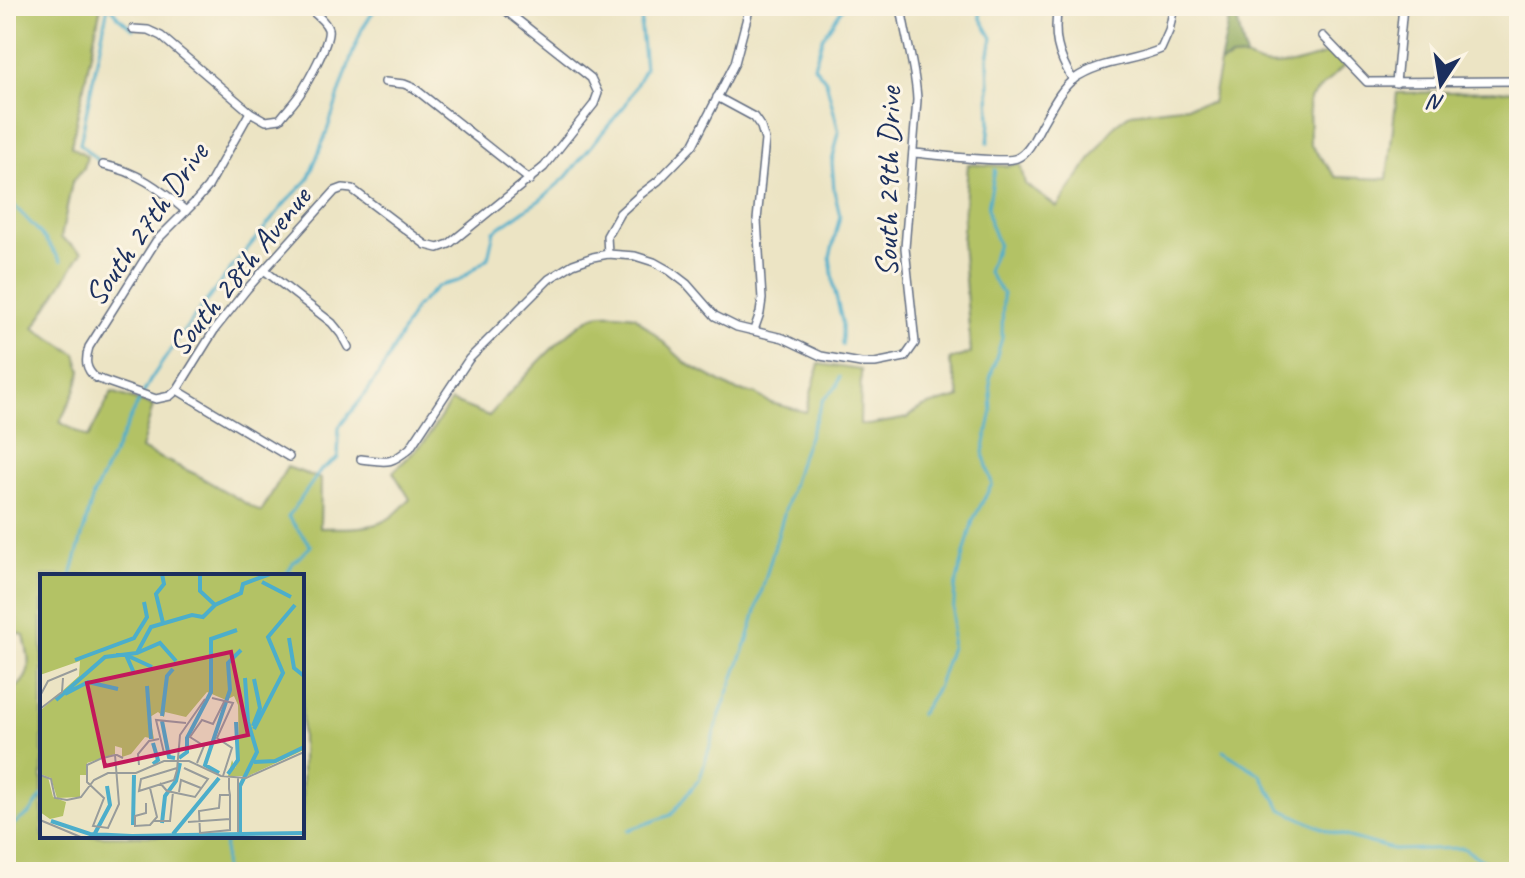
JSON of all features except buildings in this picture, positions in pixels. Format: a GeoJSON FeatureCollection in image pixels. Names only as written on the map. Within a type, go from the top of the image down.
{"type":"FeatureCollection","features":[{"type":"Feature","properties":{"kind":"street"},"geometry":{"type":"LineString","coordinates":[[133,29],[148,30],[161,36],[250,112],[266,121],[280,119],[300,95],[327,38],[328,29],[306,6]]}},
{"type":"Feature","properties":{"kind":"street"},"geometry":{"type":"LineString","coordinates":[[385,82],[414,88],[530,180],[594,104],[598,93],[591,78],[500,6]]}},
{"type":"Feature","properties":{"kind":"street"},"geometry":{"type":"LineString","coordinates":[[608,254],[607,236],[620,213],[658,181],[693,145],[735,63],[750,6]]}},
{"type":"Feature","properties":{"kind":"street","name":"South 29th Drive"},"geometry":{"type":"LineString","coordinates":[[754,330],[783,338],[821,356],[875,363],[905,357],[915,343],[905,248],[916,86],[901,6]]}},
{"type":"Feature","properties":{"kind":"street"},"geometry":{"type":"LineString","coordinates":[[1058,6],[1057,46],[1073,80]]}},
{"type":"Feature","properties":{"kind":"street"},"geometry":{"type":"LineString","coordinates":[[913,153],[1003,160],[1018,158],[1028,149],[1057,99],[1073,80],[1110,62],[1161,49],[1169,31],[1174,6]]}},
{"type":"Feature","properties":{"kind":"street"},"geometry":{"type":"LineString","coordinates":[[1396,83],[1403,6]]}},
{"type":"Feature","properties":{"kind":"street"},"geometry":{"type":"LineString","coordinates":[[1323,36],[1367,82],[1519,81]]}},
{"type":"Feature","properties":{"kind":"street"},"geometry":{"type":"LineString","coordinates":[[361,459],[390,462],[410,448],[469,359],[549,279],[573,264],[608,254],[635,256],[654,262],[687,284],[715,316],[737,327],[754,330],[762,299],[757,220],[765,140],[754,117],[717,97]]}},
{"type":"Feature","properties":{"kind":"street","name":"South 27th Drive"},"geometry":{"type":"LineString","coordinates":[[177,390],[156,399],[96,378],[90,373],[86,356],[156,241],[208,187],[250,112]]}},
{"type":"Feature","properties":{"kind":"street"},"geometry":{"type":"LineString","coordinates":[[103,165],[120,168],[155,185],[186,211]]}},
{"type":"Feature","properties":{"kind":"street","name":"South 28th Avenue"},"geometry":{"type":"LineString","coordinates":[[177,390],[215,329],[335,191],[352,189],[426,245],[438,248],[449,244],[530,180]]}},
{"type":"Feature","properties":{"kind":"street"},"geometry":{"type":"LineString","coordinates":[[264,270],[332,323],[348,347]]}},
{"type":"Feature","properties":{"kind":"street"},"geometry":{"type":"LineString","coordinates":[[177,390],[289,457]]}},
{"type":"Feature","properties":{"kind":"green space"},"geometry":{"type":"Polygon","coordinates":[[[6,6],[101,6],[71,146],[87,156],[84,168],[72,182],[61,238],[82,252],[34,328],[76,354],[81,371],[60,422],[88,438],[112,392],[153,406],[141,449],[195,474],[261,512],[287,467],[321,479],[320,528],[366,526],[394,515],[410,499],[393,472],[425,441],[451,401],[489,416],[556,344],[597,315],[635,316],[687,364],[735,390],[806,412],[819,364],[861,370],[860,424],[908,418],[925,407],[960,397],[949,360],[971,353],[962,242],[968,164],[1020,164],[1025,184],[1057,207],[1115,125],[1131,113],[1212,103],[1220,64],[1231,58],[1246,57],[1275,66],[1330,53],[1344,66],[1309,99],[1310,144],[1336,177],[1387,179],[1397,93],[1519,90],[1519,872],[6,872],[6,695],[22,683],[29,662],[24,635],[18,633],[11,638],[6,668],[6,6]]]}},
{"type":"Feature","properties":{"kind":"green space"},"geometry":{"type":"Polygon","coordinates":[[[1230,15],[1236,15],[1246,57],[1231,58],[1220,64],[1230,15]]]}},
{"type":"Feature","properties":{"kind":"waterway"},"geometry":{"type":"LineString","coordinates":[[103,165],[80,144],[108,6]]}},
{"type":"Feature","properties":{"kind":"waterway"},"geometry":{"type":"LineString","coordinates":[[111,6],[118,17],[133,29]]}},
{"type":"Feature","properties":{"kind":"waterway"},"geometry":{"type":"LineString","coordinates":[[72,574],[93,496],[138,403],[181,335],[230,270],[308,180],[362,29],[377,6]]}},
{"type":"Feature","properties":{"kind":"waterway"},"geometry":{"type":"LineString","coordinates":[[286,574],[311,546],[288,517],[321,470],[338,458],[339,427],[383,368],[415,308],[438,286],[458,281],[488,258],[494,231],[540,200],[566,177],[626,104],[645,68],[641,29],[643,6]]}},
{"type":"Feature","properties":{"kind":"waterway"},"geometry":{"type":"LineString","coordinates":[[842,345],[842,321],[830,257],[840,216],[832,162],[839,132],[826,81],[814,66],[823,37],[844,6]]}},
{"type":"Feature","properties":{"kind":"waterway"},"geometry":{"type":"LineString","coordinates":[[981,6],[980,17],[992,38],[988,58],[988,143]]}},
{"type":"Feature","properties":{"kind":"waterway"},"geometry":{"type":"LineString","coordinates":[[920,715],[937,688],[951,647],[955,588],[973,520],[992,484],[983,452],[992,411],[990,379],[1002,338],[1003,294],[988,272],[998,244],[988,207],[995,170]]}},
{"type":"Feature","properties":{"kind":"waterway"},"geometry":{"type":"LineString","coordinates":[[6,197],[42,235],[61,261]]}},
{"type":"Feature","properties":{"kind":"waterway"},"geometry":{"type":"LineString","coordinates":[[628,830],[671,815],[700,778],[748,639],[798,465],[823,400],[837,386],[840,377]]}},
{"type":"Feature","properties":{"kind":"waterway"},"geometry":{"type":"LineString","coordinates":[[1223,751],[1260,774],[1281,809],[1328,831],[1396,850],[1463,848],[1501,872]]}},
{"type":"Feature","properties":{"kind":"waterway"},"geometry":{"type":"LineString","coordinates":[[6,829],[30,813],[40,799]]}},
{"type":"Feature","properties":{"kind":"waterway"},"geometry":{"type":"LineString","coordinates":[[224,872],[225,838]]}}]}
